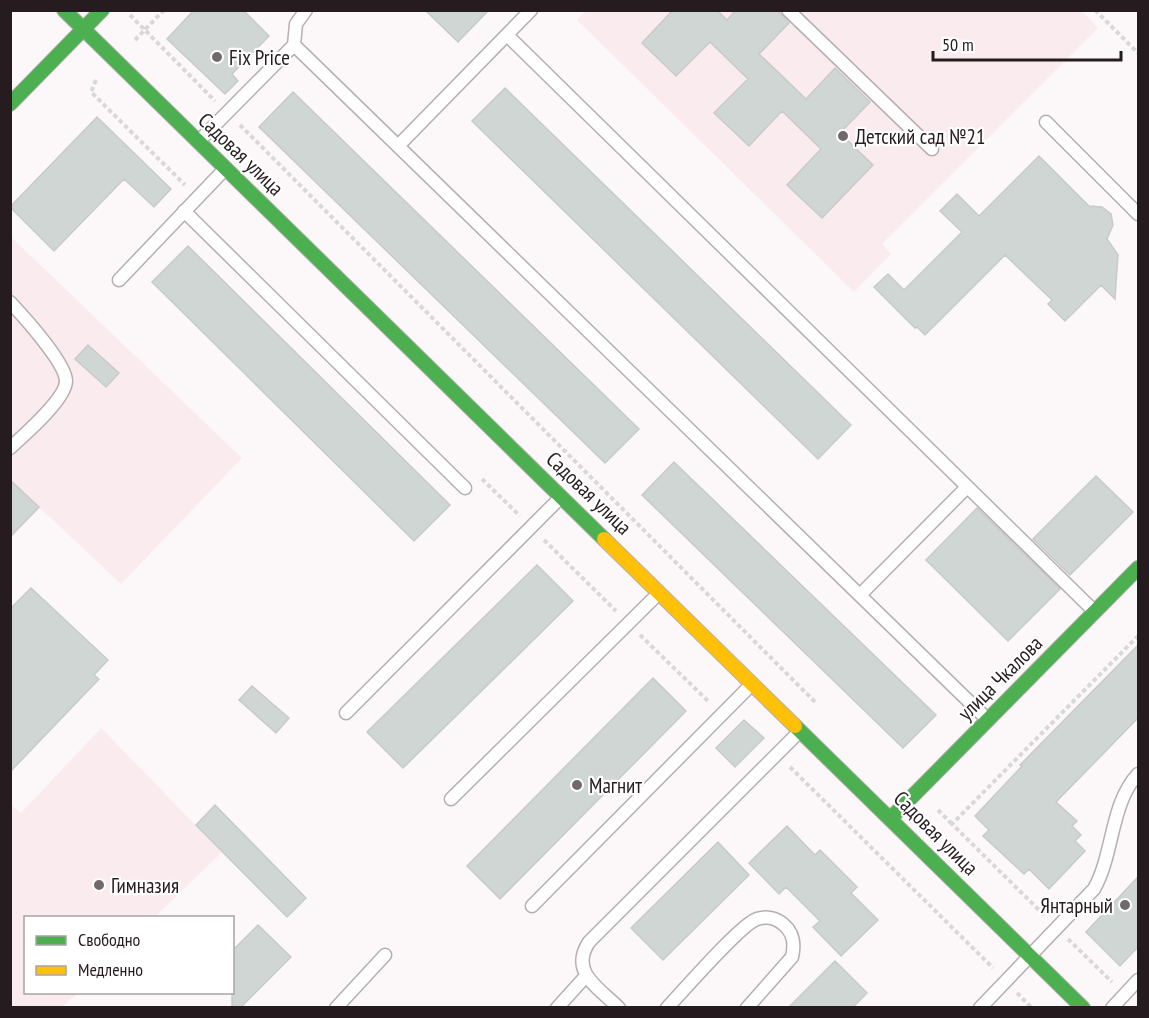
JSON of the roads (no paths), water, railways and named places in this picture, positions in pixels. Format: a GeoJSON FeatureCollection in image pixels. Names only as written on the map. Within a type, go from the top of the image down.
{"type":"FeatureCollection","features":[{"type":"Feature","properties":{"kind":"street","name":"Садовая улица"},"geometry":{"type":"LineString","coordinates":[[64,10],[1083,1008]]}},
{"type":"Feature","properties":{"kind":"street"},"geometry":{"type":"LineString","coordinates":[[10,104],[102,10]]}},
{"type":"Feature","properties":{"kind":"street","name":"улица Чкалова"},"geometry":{"type":"LineString","coordinates":[[891,818],[1138,568]]}},
{"type":"Feature","properties":{"kind":"lane"},"geometry":{"type":"LineString","coordinates":[[199,142],[294,45],[296,24],[306,10]]}},
{"type":"Feature","properties":{"kind":"lane"},"geometry":{"type":"LineString","coordinates":[[398,146],[531,10]]}},
{"type":"Feature","properties":{"kind":"lane"},"geometry":{"type":"LineString","coordinates":[[788,10],[932,149]]}},
{"type":"Feature","properties":{"kind":"lane"},"geometry":{"type":"LineString","coordinates":[[507,35],[1095,612]]}},
{"type":"Feature","properties":{"kind":"lane"},"geometry":{"type":"LineString","coordinates":[[294,45],[988,720]]}},
{"type":"Feature","properties":{"kind":"lane"},"geometry":{"type":"LineString","coordinates":[[1046,122],[1138,214]]}},
{"type":"Feature","properties":{"kind":"lane"},"geometry":{"type":"LineString","coordinates":[[119,280],[226,168]]}},
{"type":"Feature","properties":{"kind":"lane"},"geometry":{"type":"LineString","coordinates":[[184,211],[465,488]]}},
{"type":"Feature","properties":{"kind":"lane"},"geometry":{"type":"LineString","coordinates":[[10,302],[61,367],[66,381],[62,393],[53,404],[10,448]]}},
{"type":"Feature","properties":{"kind":"lane"},"geometry":{"type":"LineString","coordinates":[[860,596],[967,487]]}},
{"type":"Feature","properties":{"kind":"lane"},"geometry":{"type":"LineString","coordinates":[[346,713],[562,496]]}},
{"type":"Feature","properties":{"kind":"lane"},"geometry":{"type":"LineString","coordinates":[[451,799],[660,592]]}},
{"type":"Feature","properties":{"kind":"lane"},"geometry":{"type":"LineString","coordinates":[[532,906],[753,683]]}},
{"type":"Feature","properties":{"kind":"lane"},"geometry":{"type":"LineString","coordinates":[[619,1008],[586,976],[581,965],[582,953],[589,942],[801,730]]}},
{"type":"Feature","properties":{"kind":"lane"},"geometry":{"type":"LineString","coordinates":[[980,1008],[1094,890],[1102,876],[1122,800],[1138,774]]}},
{"type":"Feature","properties":{"kind":"lane"},"geometry":{"type":"LineString","coordinates":[[667,1008],[747,924],[756,919],[777,919],[793,936],[795,947],[792,957],[747,1008]]}},
{"type":"Feature","properties":{"kind":"lane"},"geometry":{"type":"LineString","coordinates":[[336,1008],[385,955]]}},
{"type":"Feature","properties":{"kind":"lane"},"geometry":{"type":"LineString","coordinates":[[557,1008],[586,976]]}},
{"type":"Feature","properties":{"kind":"lane"},"geometry":{"type":"LineString","coordinates":[[1112,1008],[1138,980]]}},
{"type":"Feature","properties":{"kind":"place","name":"Fix Price"},"geometry":{"type":"Point","coordinates":[217,57]}},
{"type":"Feature","properties":{"kind":"place","name":"Детский сад №21"},"geometry":{"type":"Point","coordinates":[843,136]}},
{"type":"Feature","properties":{"kind":"place","name":"Магнит"},"geometry":{"type":"Point","coordinates":[577,785]}},
{"type":"Feature","properties":{"kind":"place","name":"Гимназия"},"geometry":{"type":"Point","coordinates":[99,885]}},
{"type":"Feature","properties":{"kind":"place","name":"Янтарный"},"geometry":{"type":"Point","coordinates":[1125,905]}}]}
